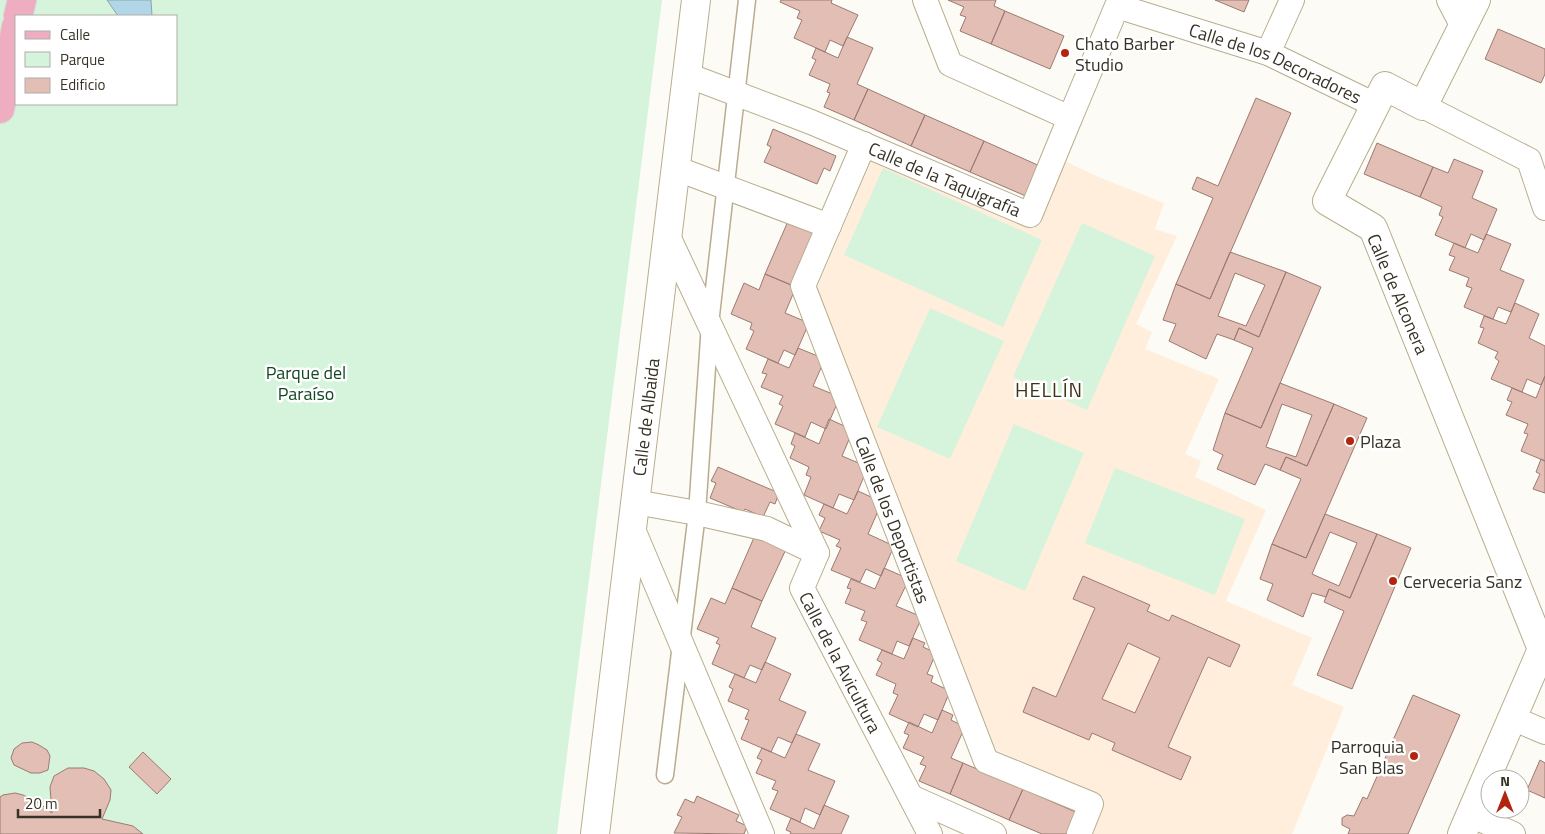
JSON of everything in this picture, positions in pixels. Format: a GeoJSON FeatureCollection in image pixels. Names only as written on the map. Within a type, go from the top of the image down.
{"type":"FeatureCollection","features":[{"type":"Feature","properties":{"kind":"main road"},"geometry":{"type":"LineString","coordinates":[[18,15],[22,0]]}},
{"type":"Feature","properties":{"kind":"main road"},"geometry":{"type":"LineString","coordinates":[[0,109],[15,32]]}},
{"type":"Feature","properties":{"kind":"street","name":"Calle de Albaida"},"geometry":{"type":"LineString","coordinates":[[595,834],[696,0]]}},
{"type":"Feature","properties":{"kind":"street"},"geometry":{"type":"LineString","coordinates":[[925,0],[950,64],[1070,118]]}},
{"type":"Feature","properties":{"kind":"street"},"geometry":{"type":"LineString","coordinates":[[1268,53],[1292,0]]}},
{"type":"Feature","properties":{"kind":"street"},"geometry":{"type":"LineString","coordinates":[[1449,0],[1463,27]]}},
{"type":"Feature","properties":{"kind":"street"},"geometry":{"type":"LineString","coordinates":[[1476,0],[1423,106],[1529,160],[1545,208]]}},
{"type":"Feature","properties":{"kind":"street","name":"Calle de los Decoradores"},"geometry":{"type":"LineString","coordinates":[[1070,118],[1110,3],[1268,53],[1375,105]]}},
{"type":"Feature","properties":{"kind":"street","name":"Calle de la Taquigrafía"},"geometry":{"type":"LineString","coordinates":[[687,75],[811,122],[1030,215],[1070,118]]}},
{"type":"Feature","properties":{"kind":"street","name":"Calle de Alconera"},"geometry":{"type":"LineString","coordinates":[[1423,106],[1385,86],[1327,201],[1373,228],[1543,648],[1466,824],[1513,834]]}},
{"type":"Feature","properties":{"kind":"street","name":"Calle de los Deportistas"},"geometry":{"type":"LineString","coordinates":[[864,144],[803,286],[986,761],[1091,804],[1079,834]]}},
{"type":"Feature","properties":{"kind":"street"},"geometry":{"type":"LineString","coordinates":[[676,168],[829,226]]}},
{"type":"Feature","properties":{"kind":"street"},"geometry":{"type":"LineString","coordinates":[[668,234],[817,553]]}},
{"type":"Feature","properties":{"kind":"street"},"geometry":{"type":"LineString","coordinates":[[762,834],[680,641],[634,514],[697,513],[766,530],[817,553]]}},
{"type":"Feature","properties":{"kind":"street","name":"Calle de la Avicultura"},"geometry":{"type":"LineString","coordinates":[[817,553],[802,588],[930,834]]}},
{"type":"Feature","properties":{"kind":"street"},"geometry":{"type":"LineString","coordinates":[[1512,718],[1545,732]]}},
{"type":"Feature","properties":{"kind":"street"},"geometry":{"type":"LineString","coordinates":[[911,797],[994,834]]}},
{"type":"Feature","properties":{"kind":"lane"},"geometry":{"type":"LineString","coordinates":[[665,775],[697,513],[710,324],[747,0]]}},
{"type":"Feature","properties":{"kind":"shaded area"},"geometry":{"type":"Polygon","coordinates":[[[873,157],[1034,229],[1065,161],[1096,176],[1164,203],[1155,229],[1177,236],[1136,324],[1152,332],[1145,349],[1219,379],[1185,454],[1201,461],[1195,477],[1266,510],[1226,601],[1312,638],[1292,685],[1344,707],[1292,834],[1089,834],[1104,797],[996,750],[817,288],[873,157]]]}},
{"type":"Feature","properties":{"kind":"green space","name":"Parque del Paraíso"},"geometry":{"type":"Polygon","coordinates":[[[0,0],[662,0],[557,834],[0,834],[0,0]]]}},
{"type":"Feature","properties":{"kind":"green space"},"geometry":{"type":"Polygon","coordinates":[[[883,168],[1042,240],[1003,327],[844,255],[883,168]]]}},
{"type":"Feature","properties":{"kind":"green space"},"geometry":{"type":"Polygon","coordinates":[[[1082,223],[1155,256],[1087,410],[1013,377],[1082,223]]]}},
{"type":"Feature","properties":{"kind":"green space"},"geometry":{"type":"Polygon","coordinates":[[[930,308],[1004,341],[950,459],[877,427],[930,308]]]}},
{"type":"Feature","properties":{"kind":"green space"},"geometry":{"type":"Polygon","coordinates":[[[1014,424],[1084,453],[1025,591],[956,561],[1014,424]]]}},
{"type":"Feature","properties":{"kind":"green space"},"geometry":{"type":"Polygon","coordinates":[[[1115,468],[1245,519],[1215,595],[1085,543],[1115,468]]]}},
{"type":"Feature","properties":{"kind":"water"},"geometry":{"type":"Polygon","coordinates":[[[107,0],[151,0],[152,15],[117,15],[107,0]]]}},
{"type":"Feature","properties":{"kind":"building"},"geometry":{"type":"Polygon","coordinates":[[[781,0],[832,0],[831,3],[858,15],[843,46],[830,40],[825,52],[794,38],[802,20],[797,18],[800,11],[780,2],[781,0]]]}},
{"type":"Feature","properties":{"kind":"building"},"geometry":{"type":"Polygon","coordinates":[[[948,0],[996,0],[994,6],[1005,11],[991,44],[960,31],[966,17],[960,15],[964,7],[948,0]]]}},
{"type":"Feature","properties":{"kind":"building"},"geometry":{"type":"Polygon","coordinates":[[[1215,0],[1249,0],[1244,12],[1215,0]]]}},
{"type":"Feature","properties":{"kind":"building"},"geometry":{"type":"Polygon","coordinates":[[[1005,11],[1064,36],[1050,69],[991,44],[1005,11]]]}},
{"type":"Feature","properties":{"kind":"building"},"geometry":{"type":"Polygon","coordinates":[[[1498,29],[1545,49],[1545,74],[1541,83],[1485,59],[1498,29]]]}},
{"type":"Feature","properties":{"kind":"building"},"geometry":{"type":"Polygon","coordinates":[[[847,37],[873,48],[857,84],[868,89],[854,120],[824,107],[830,93],[827,92],[830,84],[809,75],[816,60],[812,58],[816,48],[838,58],[847,37]]]}},
{"type":"Feature","properties":{"kind":"building"},"geometry":{"type":"Polygon","coordinates":[[[868,89],[925,115],[911,146],[854,120],[868,89]]]}},
{"type":"Feature","properties":{"kind":"building"},"geometry":{"type":"Polygon","coordinates":[[[1256,98],[1291,113],[1210,299],[1176,284],[1213,198],[1192,189],[1197,177],[1218,186],[1256,98]]]}},
{"type":"Feature","properties":{"kind":"building"},"geometry":{"type":"Polygon","coordinates":[[[925,115],[984,141],[970,172],[911,146],[925,115]]]}},
{"type":"Feature","properties":{"kind":"building"},"geometry":{"type":"Polygon","coordinates":[[[773,129],[836,156],[830,171],[824,168],[817,184],[764,162],[771,147],[767,145],[773,129]]]}},
{"type":"Feature","properties":{"kind":"building"},"geometry":{"type":"Polygon","coordinates":[[[984,141],[1042,167],[1028,197],[970,172],[984,141]]]}},
{"type":"Feature","properties":{"kind":"building"},"geometry":{"type":"Polygon","coordinates":[[[1377,143],[1433,167],[1420,197],[1364,174],[1377,143]]]}},
{"type":"Feature","properties":{"kind":"building"},"geometry":{"type":"Polygon","coordinates":[[[1454,159],[1483,171],[1472,198],[1497,209],[1484,240],[1471,234],[1465,248],[1435,235],[1443,217],[1439,215],[1442,207],[1420,197],[1433,167],[1448,173],[1454,159]]]}},
{"type":"Feature","properties":{"kind":"building"},"geometry":{"type":"Polygon","coordinates":[[[789,219],[820,232],[796,287],[765,274],[789,219]]]}},
{"type":"Feature","properties":{"kind":"building"},"geometry":{"type":"Polygon","coordinates":[[[1486,234],[1511,244],[1500,270],[1524,280],[1511,312],[1498,307],[1493,319],[1464,307],[1472,288],[1466,286],[1469,278],[1449,270],[1455,257],[1449,255],[1454,243],[1478,253],[1486,234]]]}},
{"type":"Feature","properties":{"kind":"building"},"geometry":{"type":"Polygon","coordinates":[[[1230,252],[1286,272],[1259,337],[1239,328],[1234,340],[1217,334],[1206,359],[1169,341],[1176,324],[1163,320],[1176,284],[1210,299],[1230,252]],[[1235,273],[1218,316],[1246,326],[1265,285],[1235,273]]]}},
{"type":"Feature","properties":{"kind":"building"},"geometry":{"type":"Polygon","coordinates":[[[1286,272],[1321,287],[1261,428],[1225,413],[1253,348],[1234,340],[1239,328],[1259,337],[1286,272]]]}},
{"type":"Feature","properties":{"kind":"building"},"geometry":{"type":"Polygon","coordinates":[[[765,274],[796,287],[785,313],[809,323],[795,355],[784,350],[778,363],[746,349],[754,331],[750,329],[752,323],[731,314],[744,283],[759,290],[765,274]]]}},
{"type":"Feature","properties":{"kind":"building"},"geometry":{"type":"Polygon","coordinates":[[[1515,303],[1539,314],[1529,338],[1545,346],[1545,376],[1541,385],[1527,379],[1522,392],[1491,379],[1499,361],[1495,358],[1498,352],[1478,343],[1484,328],[1480,327],[1484,316],[1506,324],[1515,303]]]}},
{"type":"Feature","properties":{"kind":"building"},"geometry":{"type":"Polygon","coordinates":[[[798,348],[825,359],[813,386],[840,397],[826,429],[811,422],[805,437],[775,424],[783,406],[779,404],[783,396],[761,387],[767,374],[762,373],[768,359],[789,368],[798,348]]]}},
{"type":"Feature","properties":{"kind":"building"},"geometry":{"type":"Polygon","coordinates":[[[1545,376],[1545,461],[1521,451],[1528,434],[1524,433],[1528,424],[1506,415],[1512,402],[1507,400],[1512,388],[1536,398],[1545,376]]]}},
{"type":"Feature","properties":{"kind":"building"},"geometry":{"type":"Polygon","coordinates":[[[1280,383],[1334,404],[1307,466],[1286,457],[1280,470],[1265,464],[1255,485],[1217,469],[1223,455],[1213,450],[1225,413],[1261,428],[1280,383]],[[1282,404],[1266,447],[1296,457],[1312,415],[1282,404]]]}},
{"type":"Feature","properties":{"kind":"building"},"geometry":{"type":"Polygon","coordinates":[[[1334,404],[1367,418],[1306,558],[1272,544],[1301,479],[1280,470],[1286,457],[1307,466],[1334,404]]]}},
{"type":"Feature","properties":{"kind":"building"},"geometry":{"type":"Polygon","coordinates":[[[829,419],[853,430],[842,456],[868,467],[854,500],[839,494],[833,508],[804,495],[811,477],[806,475],[809,467],[790,458],[795,446],[791,444],[795,433],[819,444],[829,419]]]}},
{"type":"Feature","properties":{"kind":"building"},"geometry":{"type":"Polygon","coordinates":[[[1541,459],[1545,461],[1545,493],[1533,489],[1540,474],[1536,472],[1541,459]]]}},
{"type":"Feature","properties":{"kind":"building"},"geometry":{"type":"Polygon","coordinates":[[[718,467],[779,493],[775,504],[770,502],[763,517],[745,509],[743,512],[710,498],[716,483],[711,481],[718,467]]]}},
{"type":"Feature","properties":{"kind":"building"},"geometry":{"type":"Polygon","coordinates":[[[858,491],[882,502],[868,534],[894,546],[881,576],[866,569],[860,582],[831,570],[841,548],[836,546],[840,540],[819,531],[825,518],[819,515],[824,504],[847,514],[858,491]]]}},
{"type":"Feature","properties":{"kind":"building"},"geometry":{"type":"Polygon","coordinates":[[[1325,514],[1377,534],[1350,598],[1329,589],[1326,597],[1312,593],[1303,617],[1267,600],[1273,584],[1260,579],[1272,544],[1306,558],[1325,514]],[[1330,532],[1312,574],[1339,586],[1357,543],[1330,532]]]}},
{"type":"Feature","properties":{"kind":"building"},"geometry":{"type":"Polygon","coordinates":[[[756,533],[787,547],[762,601],[732,588],[756,533]]]}},
{"type":"Feature","properties":{"kind":"building"},"geometry":{"type":"Polygon","coordinates":[[[1377,534],[1411,548],[1352,689],[1317,675],[1344,611],[1324,602],[1329,589],[1350,598],[1377,534]]]}},
{"type":"Feature","properties":{"kind":"building"},"geometry":{"type":"Polygon","coordinates":[[[884,568],[909,579],[896,606],[922,617],[909,646],[897,641],[892,654],[859,640],[867,622],[861,620],[865,611],[845,603],[851,589],[847,588],[851,579],[875,589],[884,568]]]}},
{"type":"Feature","properties":{"kind":"building"},"geometry":{"type":"Polygon","coordinates":[[[1083,576],[1150,605],[1147,611],[1169,621],[1172,615],[1240,645],[1230,667],[1208,657],[1168,747],[1191,757],[1181,780],[1112,750],[1115,743],[1092,733],[1089,740],[1023,712],[1033,687],[1056,697],[1095,608],[1073,599],[1083,576]],[[1128,643],[1102,699],[1135,713],[1160,658],[1128,643]]]}},
{"type":"Feature","properties":{"kind":"building"},"geometry":{"type":"Polygon","coordinates":[[[732,588],[762,601],[751,627],[776,638],[762,670],[750,665],[744,678],[712,664],[720,645],[716,643],[719,638],[697,629],[711,598],[725,604],[732,588]]]}},
{"type":"Feature","properties":{"kind":"building"},"geometry":{"type":"Polygon","coordinates":[[[913,638],[925,643],[923,647],[936,653],[927,674],[933,676],[931,682],[950,691],[938,720],[924,714],[918,727],[889,714],[898,695],[893,693],[896,684],[876,675],[882,663],[877,660],[882,650],[904,659],[913,638]]]}},
{"type":"Feature","properties":{"kind":"building"},"geometry":{"type":"Polygon","coordinates":[[[765,662],[791,674],[779,700],[806,712],[792,743],[778,737],[771,752],[741,739],[749,720],[745,719],[749,710],[728,701],[733,689],[729,687],[735,674],[756,683],[765,662]]]}},
{"type":"Feature","properties":{"kind":"building","name":"Parroquia San Blas"},"geometry":{"type":"Polygon","coordinates":[[[1413,695],[1460,715],[1408,834],[1348,834],[1350,829],[1342,825],[1342,818],[1347,815],[1354,816],[1363,797],[1367,799],[1413,695]]]}},
{"type":"Feature","properties":{"kind":"building"},"geometry":{"type":"Polygon","coordinates":[[[942,710],[953,715],[951,720],[965,727],[951,758],[963,763],[950,794],[919,781],[926,766],[920,764],[924,757],[903,748],[909,735],[904,733],[909,722],[932,733],[942,710]]]}},
{"type":"Feature","properties":{"kind":"building"},"geometry":{"type":"Polygon","coordinates":[[[796,734],[820,744],[808,770],[835,781],[820,815],[805,808],[800,822],[770,809],[778,791],[772,789],[776,781],[756,773],[762,760],[757,758],[762,748],[785,758],[796,734]]]}},
{"type":"Feature","properties":{"kind":"building"},"geometry":{"type":"Polygon","coordinates":[[[32,742],[47,750],[50,756],[48,770],[40,773],[31,773],[14,765],[11,758],[14,749],[22,743],[32,742]]]}},
{"type":"Feature","properties":{"kind":"building"},"geometry":{"type":"Polygon","coordinates":[[[143,752],[171,779],[157,794],[129,767],[143,752]]]}},
{"type":"Feature","properties":{"kind":"building"},"geometry":{"type":"Polygon","coordinates":[[[1540,760],[1545,763],[1545,798],[1530,791],[1530,783],[1540,760]]]}},
{"type":"Feature","properties":{"kind":"building"},"geometry":{"type":"Polygon","coordinates":[[[963,763],[1023,789],[1009,820],[950,794],[963,763]]]}},
{"type":"Feature","properties":{"kind":"building"},"geometry":{"type":"Polygon","coordinates":[[[68,768],[84,768],[94,771],[104,779],[111,790],[110,800],[102,819],[133,826],[143,834],[0,834],[0,797],[15,793],[23,795],[39,803],[52,813],[50,787],[54,776],[68,768]]]}},
{"type":"Feature","properties":{"kind":"building"},"geometry":{"type":"Polygon","coordinates":[[[1023,789],[1080,814],[1071,834],[1042,834],[1009,820],[1023,789]]]}},
{"type":"Feature","properties":{"kind":"building"},"geometry":{"type":"Polygon","coordinates":[[[697,796],[739,815],[736,821],[747,826],[744,834],[674,833],[682,817],[677,815],[685,799],[694,803],[697,796]]]}},
{"type":"Feature","properties":{"kind":"building"},"geometry":{"type":"Polygon","coordinates":[[[824,805],[849,816],[841,834],[790,834],[791,832],[786,830],[791,818],[814,829],[824,805]]]}},
{"type":"Feature","properties":{"kind":"place","name":"Chato Barber Studio"},"geometry":{"type":"Point","coordinates":[1065,53]}},
{"type":"Feature","properties":{"kind":"place","name":"Plaza"},"geometry":{"type":"Point","coordinates":[1350,441]}},
{"type":"Feature","properties":{"kind":"place","name":"Cerveceria Sanz"},"geometry":{"type":"Point","coordinates":[1393,581]}},
{"type":"Feature","properties":{"kind":"place","name":"Parroquia San Blas"},"geometry":{"type":"Point","coordinates":[1414,756]}},
{"type":"Feature","properties":{"kind":"district","name":"HELLÍN"},"geometry":{"type":"Point","coordinates":[1049,389]}}]}
